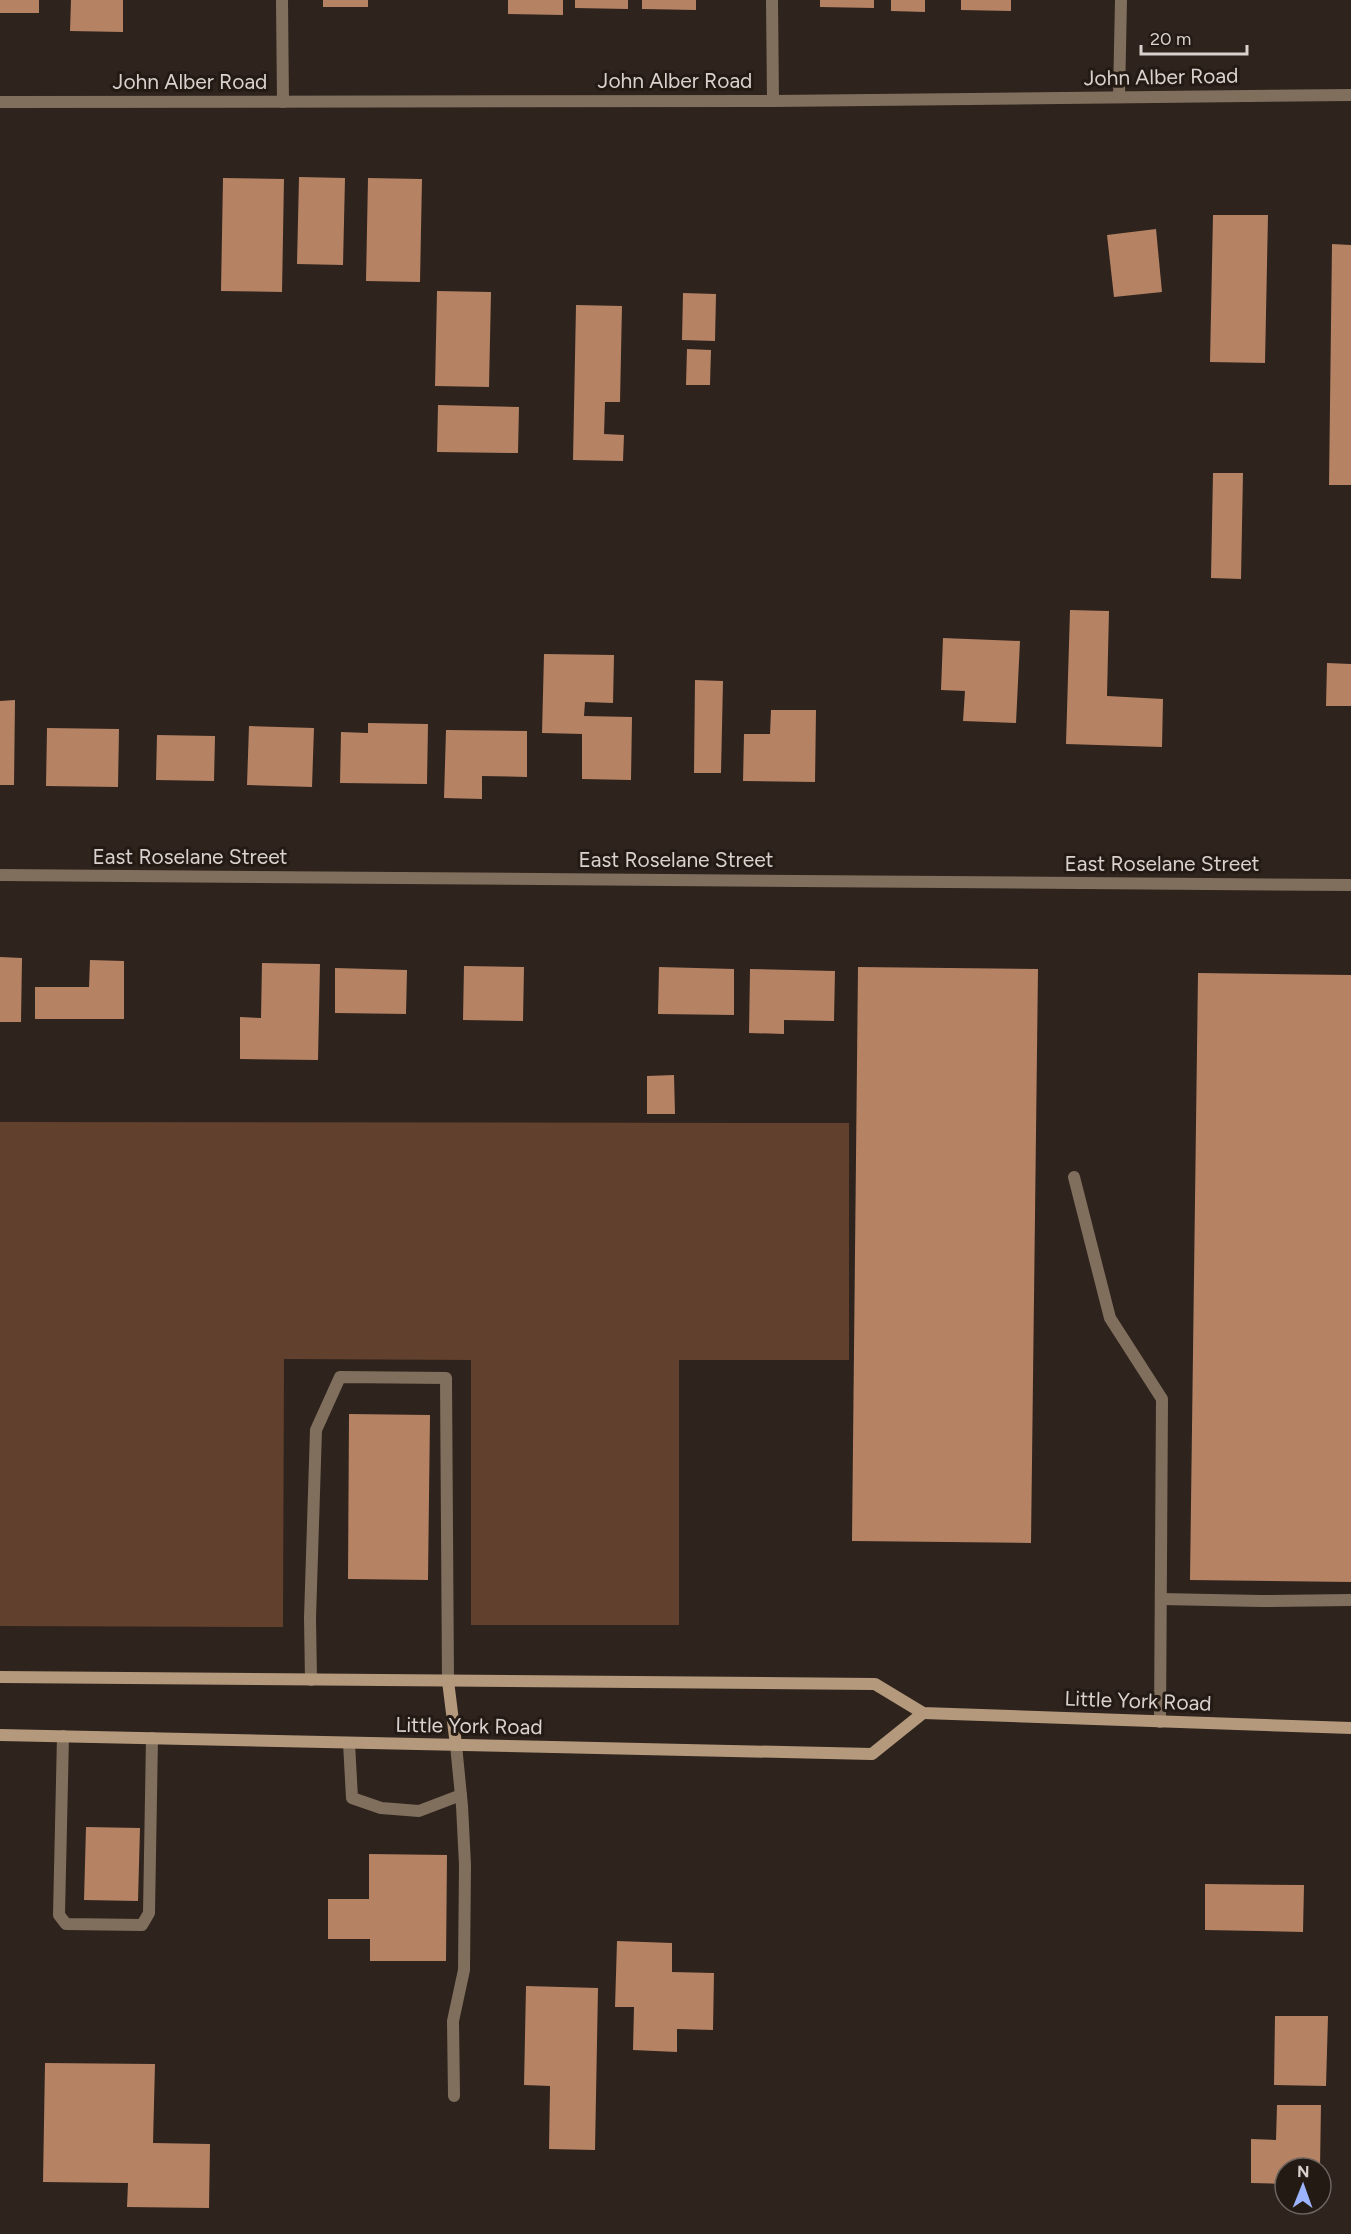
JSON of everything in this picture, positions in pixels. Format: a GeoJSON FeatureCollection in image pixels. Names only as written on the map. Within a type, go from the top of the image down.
{"type":"FeatureCollection","features":[{"type":"Feature","properties":{"kind":"main road","name":"Little York Road"},"geometry":{"type":"LineString","coordinates":[[0,1677],[875,1684],[923,1713],[1351,1728]]}},
{"type":"Feature","properties":{"kind":"main road"},"geometry":{"type":"LineString","coordinates":[[448,1681],[456,1745]]}},
{"type":"Feature","properties":{"kind":"main road","name":"Little York Road"},"geometry":{"type":"LineString","coordinates":[[0,1735],[872,1754],[923,1713]]}},
{"type":"Feature","properties":{"kind":"street"},"geometry":{"type":"LineString","coordinates":[[282,0],[283,102]]}},
{"type":"Feature","properties":{"kind":"street"},"geometry":{"type":"LineString","coordinates":[[772,0],[773,100]]}},
{"type":"Feature","properties":{"kind":"street"},"geometry":{"type":"LineString","coordinates":[[1119,97],[1121,0]]}},
{"type":"Feature","properties":{"kind":"street","name":"John Alber Road"},"geometry":{"type":"LineString","coordinates":[[0,102],[773,100],[1351,95]]}},
{"type":"Feature","properties":{"kind":"street","name":"East Roselane Street"},"geometry":{"type":"LineString","coordinates":[[0,875],[1351,885]]}},
{"type":"Feature","properties":{"kind":"street"},"geometry":{"type":"LineString","coordinates":[[1074,1177],[1110,1318],[1162,1399],[1160,1722]]}},
{"type":"Feature","properties":{"kind":"street"},"geometry":{"type":"LineString","coordinates":[[311,1680],[310,1618],[316,1430],[340,1377],[446,1378],[448,1681]]}},
{"type":"Feature","properties":{"kind":"street"},"geometry":{"type":"LineString","coordinates":[[1161,1599],[1261,1601],[1351,1599]]}},
{"type":"Feature","properties":{"kind":"street"},"geometry":{"type":"LineString","coordinates":[[63,1736],[59,1915],[66,1924],[142,1925],[149,1912],[152,1738]]}},
{"type":"Feature","properties":{"kind":"street"},"geometry":{"type":"LineString","coordinates":[[349,1743],[352,1798],[381,1808],[419,1811],[461,1795]]}},
{"type":"Feature","properties":{"kind":"street"},"geometry":{"type":"LineString","coordinates":[[454,2096],[453,2021],[464,1970],[465,1865],[456,1745]]}},
{"type":"Feature","properties":{"kind":"shaded area"},"geometry":{"type":"Polygon","coordinates":[[[0,1122],[849,1123],[849,1360],[679,1360],[679,1625],[471,1625],[471,1360],[284,1359],[283,1627],[0,1626],[0,1122]]]}},
{"type":"Feature","properties":{"kind":"building"},"geometry":{"type":"Polygon","coordinates":[[[0,0],[39,0],[39,13],[0,13],[0,0]]]}},
{"type":"Feature","properties":{"kind":"building"},"geometry":{"type":"Polygon","coordinates":[[[71,0],[123,0],[123,32],[70,31],[71,0]]]}},
{"type":"Feature","properties":{"kind":"building"},"geometry":{"type":"Polygon","coordinates":[[[323,0],[368,0],[368,7],[323,7],[323,0]]]}},
{"type":"Feature","properties":{"kind":"building"},"geometry":{"type":"Polygon","coordinates":[[[508,0],[563,0],[563,15],[508,14],[508,0]]]}},
{"type":"Feature","properties":{"kind":"building"},"geometry":{"type":"Polygon","coordinates":[[[575,0],[628,0],[628,9],[575,8],[575,0]]]}},
{"type":"Feature","properties":{"kind":"building"},"geometry":{"type":"Polygon","coordinates":[[[642,0],[696,0],[696,10],[642,9],[642,0]]]}},
{"type":"Feature","properties":{"kind":"building"},"geometry":{"type":"Polygon","coordinates":[[[820,0],[874,0],[874,8],[820,7],[820,0]]]}},
{"type":"Feature","properties":{"kind":"building"},"geometry":{"type":"Polygon","coordinates":[[[891,0],[925,0],[925,12],[891,11],[891,0]]]}},
{"type":"Feature","properties":{"kind":"building"},"geometry":{"type":"Polygon","coordinates":[[[961,0],[1011,0],[1011,11],[961,10],[961,0]]]}},
{"type":"Feature","properties":{"kind":"building"},"geometry":{"type":"Polygon","coordinates":[[[299,177],[345,178],[343,265],[297,264],[299,177]]]}},
{"type":"Feature","properties":{"kind":"building"},"geometry":{"type":"Polygon","coordinates":[[[223,178],[284,179],[282,292],[221,291],[223,178]]]}},
{"type":"Feature","properties":{"kind":"building"},"geometry":{"type":"Polygon","coordinates":[[[368,178],[422,179],[420,282],[366,281],[368,178]]]}},
{"type":"Feature","properties":{"kind":"building"},"geometry":{"type":"Polygon","coordinates":[[[1213,215],[1268,215],[1265,363],[1210,362],[1213,215]]]}},
{"type":"Feature","properties":{"kind":"building"},"geometry":{"type":"Polygon","coordinates":[[[1156,229],[1162,292],[1114,297],[1107,235],[1156,229]]]}},
{"type":"Feature","properties":{"kind":"building"},"geometry":{"type":"Polygon","coordinates":[[[1332,244],[1351,245],[1351,485],[1329,485],[1332,244]]]}},
{"type":"Feature","properties":{"kind":"building"},"geometry":{"type":"Polygon","coordinates":[[[437,291],[491,292],[489,387],[435,386],[437,291]]]}},
{"type":"Feature","properties":{"kind":"building"},"geometry":{"type":"Polygon","coordinates":[[[683,293],[716,294],[715,341],[682,340],[683,293]]]}},
{"type":"Feature","properties":{"kind":"building"},"geometry":{"type":"Polygon","coordinates":[[[576,305],[622,306],[620,402],[605,402],[604,434],[624,435],[623,461],[573,460],[576,305]]]}},
{"type":"Feature","properties":{"kind":"building"},"geometry":{"type":"Polygon","coordinates":[[[687,349],[711,350],[710,385],[686,385],[687,349]]]}},
{"type":"Feature","properties":{"kind":"building"},"geometry":{"type":"Polygon","coordinates":[[[438,405],[519,407],[518,453],[437,452],[438,405]]]}},
{"type":"Feature","properties":{"kind":"building"},"geometry":{"type":"Polygon","coordinates":[[[1213,473],[1243,473],[1241,579],[1211,578],[1213,473]]]}},
{"type":"Feature","properties":{"kind":"building"},"geometry":{"type":"Polygon","coordinates":[[[1070,610],[1109,611],[1107,696],[1163,699],[1162,747],[1066,744],[1070,610]]]}},
{"type":"Feature","properties":{"kind":"building"},"geometry":{"type":"Polygon","coordinates":[[[943,638],[1020,641],[1016,723],[963,721],[965,691],[941,690],[943,638]]]}},
{"type":"Feature","properties":{"kind":"building"},"geometry":{"type":"Polygon","coordinates":[[[544,654],[614,655],[613,703],[585,702],[584,716],[632,717],[631,780],[582,779],[582,734],[542,733],[544,654]]]}},
{"type":"Feature","properties":{"kind":"building"},"geometry":{"type":"Polygon","coordinates":[[[1327,663],[1351,664],[1351,706],[1326,706],[1327,663]]]}},
{"type":"Feature","properties":{"kind":"building"},"geometry":{"type":"Polygon","coordinates":[[[695,680],[723,681],[721,773],[694,773],[695,680]]]}},
{"type":"Feature","properties":{"kind":"building"},"geometry":{"type":"Polygon","coordinates":[[[15,700],[14,785],[0,785],[0,701],[15,700]]]}},
{"type":"Feature","properties":{"kind":"building"},"geometry":{"type":"Polygon","coordinates":[[[771,710],[816,710],[815,782],[743,781],[744,734],[770,734],[771,710]]]}},
{"type":"Feature","properties":{"kind":"building"},"geometry":{"type":"Polygon","coordinates":[[[368,723],[428,724],[427,784],[340,783],[341,732],[368,733],[368,723]]]}},
{"type":"Feature","properties":{"kind":"building"},"geometry":{"type":"Polygon","coordinates":[[[249,726],[314,728],[312,787],[247,785],[249,726]]]}},
{"type":"Feature","properties":{"kind":"building"},"geometry":{"type":"Polygon","coordinates":[[[47,728],[119,729],[118,787],[46,786],[47,728]]]}},
{"type":"Feature","properties":{"kind":"building"},"geometry":{"type":"Polygon","coordinates":[[[446,730],[527,731],[527,777],[482,776],[482,799],[444,798],[446,730]]]}},
{"type":"Feature","properties":{"kind":"building"},"geometry":{"type":"Polygon","coordinates":[[[157,735],[215,736],[214,781],[156,780],[157,735]]]}},
{"type":"Feature","properties":{"kind":"building"},"geometry":{"type":"Polygon","coordinates":[[[0,957],[22,958],[21,1022],[0,1022],[0,957]]]}},
{"type":"Feature","properties":{"kind":"building"},"geometry":{"type":"Polygon","coordinates":[[[90,960],[124,961],[124,1019],[35,1019],[35,987],[89,987],[90,960]]]}},
{"type":"Feature","properties":{"kind":"building"},"geometry":{"type":"Polygon","coordinates":[[[262,963],[320,964],[318,1060],[240,1059],[240,1017],[261,1018],[262,963]]]}},
{"type":"Feature","properties":{"kind":"building"},"geometry":{"type":"Polygon","coordinates":[[[464,966],[524,967],[523,1021],[463,1020],[464,966]]]}},
{"type":"Feature","properties":{"kind":"building"},"geometry":{"type":"Polygon","coordinates":[[[659,967],[734,969],[734,1015],[658,1014],[659,967]]]}},
{"type":"Feature","properties":{"kind":"building"},"geometry":{"type":"Polygon","coordinates":[[[858,967],[1038,969],[1031,1543],[852,1541],[858,967]]]}},
{"type":"Feature","properties":{"kind":"building"},"geometry":{"type":"Polygon","coordinates":[[[335,968],[407,970],[406,1014],[335,1013],[335,968]]]}},
{"type":"Feature","properties":{"kind":"building"},"geometry":{"type":"Polygon","coordinates":[[[750,969],[835,971],[834,1021],[784,1020],[784,1034],[749,1033],[750,969]]]}},
{"type":"Feature","properties":{"kind":"building"},"geometry":{"type":"Polygon","coordinates":[[[1198,973],[1351,975],[1351,1582],[1190,1580],[1198,973]]]}},
{"type":"Feature","properties":{"kind":"building"},"geometry":{"type":"Polygon","coordinates":[[[674,1075],[675,1114],[647,1114],[647,1076],[674,1075]]]}},
{"type":"Feature","properties":{"kind":"building"},"geometry":{"type":"Polygon","coordinates":[[[349,1414],[430,1415],[428,1580],[348,1579],[349,1414]]]}},
{"type":"Feature","properties":{"kind":"building"},"geometry":{"type":"Polygon","coordinates":[[[86,1827],[140,1828],[138,1901],[84,1900],[86,1827]]]}},
{"type":"Feature","properties":{"kind":"building"},"geometry":{"type":"Polygon","coordinates":[[[369,1854],[447,1855],[446,1961],[370,1961],[370,1939],[328,1939],[328,1899],[369,1899],[369,1854]]]}},
{"type":"Feature","properties":{"kind":"building"},"geometry":{"type":"Polygon","coordinates":[[[1205,1884],[1304,1885],[1303,1932],[1205,1930],[1205,1884]]]}},
{"type":"Feature","properties":{"kind":"building"},"geometry":{"type":"Polygon","coordinates":[[[617,1941],[672,1943],[672,1972],[714,1973],[713,2030],[677,2029],[677,2052],[633,2050],[634,2007],[615,2007],[617,1941]]]}},
{"type":"Feature","properties":{"kind":"building"},"geometry":{"type":"Polygon","coordinates":[[[526,1986],[598,1988],[595,2150],[549,2149],[550,2086],[524,2085],[526,1986]]]}},
{"type":"Feature","properties":{"kind":"building"},"geometry":{"type":"Polygon","coordinates":[[[1275,2016],[1328,2016],[1326,2086],[1274,2085],[1275,2016]]]}},
{"type":"Feature","properties":{"kind":"building"},"geometry":{"type":"Polygon","coordinates":[[[45,2063],[155,2064],[153,2143],[210,2144],[209,2208],[127,2207],[128,2183],[43,2182],[45,2063]]]}},
{"type":"Feature","properties":{"kind":"building"},"geometry":{"type":"Polygon","coordinates":[[[1277,2105],[1321,2105],[1320,2156],[1273,2156],[1273,2184],[1251,2183],[1251,2139],[1276,2140],[1277,2105]]]}}]}
